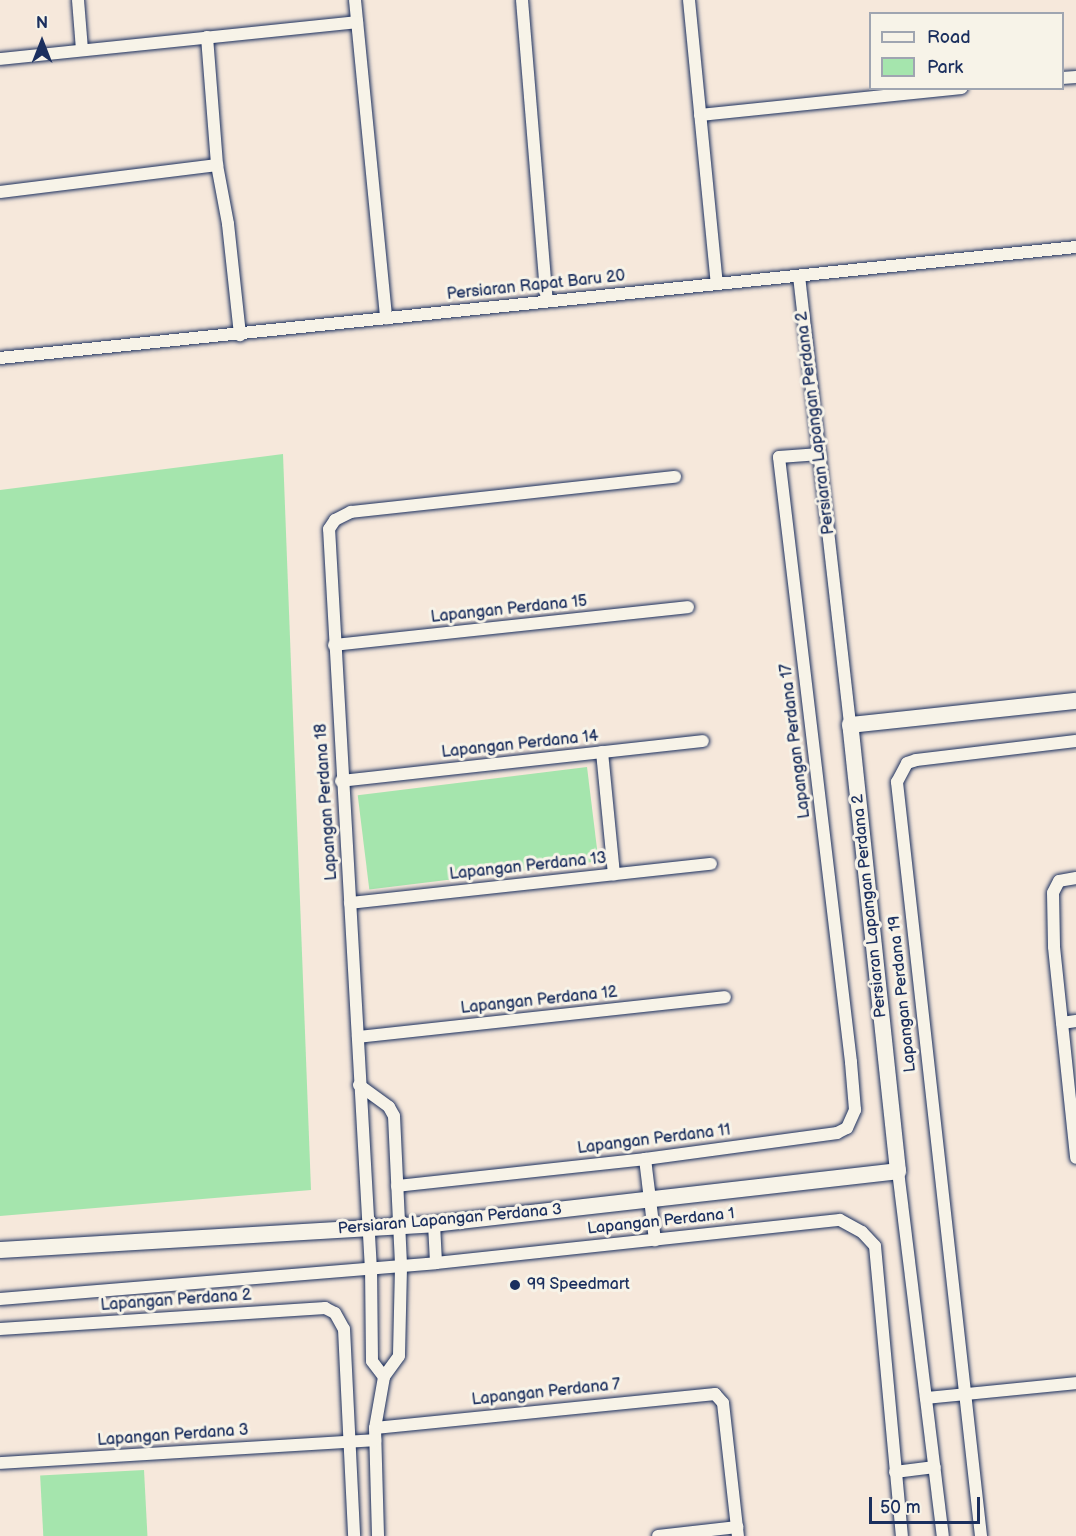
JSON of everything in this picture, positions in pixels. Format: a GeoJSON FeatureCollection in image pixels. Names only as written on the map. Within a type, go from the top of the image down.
{"type":"FeatureCollection","features":[{"type":"Feature","properties":{"kind":"street"},"geometry":{"type":"LineString","coordinates":[[78,0],[82,50]]}},
{"type":"Feature","properties":{"kind":"street"},"geometry":{"type":"LineString","coordinates":[[355,0],[386,318]]}},
{"type":"Feature","properties":{"kind":"street"},"geometry":{"type":"LineString","coordinates":[[522,0],[547,301]]}},
{"type":"Feature","properties":{"kind":"street"},"geometry":{"type":"LineString","coordinates":[[689,0],[717,284]]}},
{"type":"Feature","properties":{"kind":"street"},"geometry":{"type":"LineString","coordinates":[[0,59],[357,22]]}},
{"type":"Feature","properties":{"kind":"street"},"geometry":{"type":"LineString","coordinates":[[207,38],[217,165],[224,194],[240,335]]}},
{"type":"Feature","properties":{"kind":"street"},"geometry":{"type":"LineString","coordinates":[[700,115],[943,90]]}},
{"type":"Feature","properties":{"kind":"street"},"geometry":{"type":"LineString","coordinates":[[0,192],[217,165]]}},
{"type":"Feature","properties":{"kind":"street","name":"Persiaran Rapat Baru 20"},"geometry":{"type":"LineString","coordinates":[[0,358],[1076,247]]}},
{"type":"Feature","properties":{"kind":"street","name":"Persiaran Lapangan Perdana 2"},"geometry":{"type":"LineString","coordinates":[[799,276],[898,1171],[943,1536]]}},
{"type":"Feature","properties":{"kind":"street","name":"Lapangan Perdana 17"},"geometry":{"type":"LineString","coordinates":[[820,453],[779,458],[851,1062]]}},
{"type":"Feature","properties":{"kind":"street","name":"Lapangan Perdana 18"},"geometry":{"type":"LineString","coordinates":[[384,1377],[372,1361],[371,1270],[327,538],[335,520],[351,512],[675,477]]}},
{"type":"Feature","properties":{"kind":"street","name":"Lapangan Perdana 15"},"geometry":{"type":"LineString","coordinates":[[334,645],[688,607]]}},
{"type":"Feature","properties":{"kind":"street"},"geometry":{"type":"LineString","coordinates":[[850,725],[1076,701]]}},
{"type":"Feature","properties":{"kind":"street","name":"Lapangan Perdana 14"},"geometry":{"type":"LineString","coordinates":[[341,781],[703,741]]}},
{"type":"Feature","properties":{"kind":"street","name":"Lapangan Perdana 19"},"geometry":{"type":"LineString","coordinates":[[981,1536],[897,783],[907,763],[916,760],[1076,741]]}},
{"type":"Feature","properties":{"kind":"street"},"geometry":{"type":"LineString","coordinates":[[602,752],[614,874]]}},
{"type":"Feature","properties":{"kind":"street","name":"Lapangan Perdana 13"},"geometry":{"type":"LineString","coordinates":[[350,903],[711,864]]}},
{"type":"Feature","properties":{"kind":"street"},"geometry":{"type":"LineString","coordinates":[[1076,878],[1059,881],[1053,893],[1062,1023],[1076,1158]]}},
{"type":"Feature","properties":{"kind":"street","name":"Lapangan Perdana 12"},"geometry":{"type":"LineString","coordinates":[[358,1037],[725,997]]}},
{"type":"Feature","properties":{"kind":"street"},"geometry":{"type":"LineString","coordinates":[[1062,1023],[1076,1021]]}},
{"type":"Feature","properties":{"kind":"street","name":"Lapangan Perdana 11"},"geometry":{"type":"LineString","coordinates":[[398,1186],[645,1159],[837,1133],[847,1128],[855,1110],[851,1062]]}},
{"type":"Feature","properties":{"kind":"street"},"geometry":{"type":"LineString","coordinates":[[359,1085],[389,1107],[394,1116],[398,1186],[401,1267],[399,1356],[384,1377],[375,1434],[378,1536]]}},
{"type":"Feature","properties":{"kind":"street"},"geometry":{"type":"LineString","coordinates":[[645,1159],[655,1240]]}},
{"type":"Feature","properties":{"kind":"street","name":"Persiaran Lapangan Perdana 3"},"geometry":{"type":"LineString","coordinates":[[0,1250],[434,1224],[898,1171]]}},
{"type":"Feature","properties":{"kind":"street","name":"Lapangan Perdana 1"},"geometry":{"type":"LineString","coordinates":[[0,1299],[371,1270],[840,1220],[862,1232],[875,1246],[902,1536]]}},
{"type":"Feature","properties":{"kind":"street"},"geometry":{"type":"LineString","coordinates":[[434,1224],[436,1263]]}},
{"type":"Feature","properties":{"kind":"street","name":"Lapangan Perdana 2"},"geometry":{"type":"LineString","coordinates":[[0,1329],[325,1308],[340,1318],[344,1329],[348,1442]]}},
{"type":"Feature","properties":{"kind":"street"},"geometry":{"type":"LineString","coordinates":[[926,1398],[1076,1383]]}},
{"type":"Feature","properties":{"kind":"street","name":"Lapangan Perdana 7"},"geometry":{"type":"LineString","coordinates":[[348,1442],[375,1434],[699,1395],[719,1396],[723,1403],[738,1532]]}},
{"type":"Feature","properties":{"kind":"street"},"geometry":{"type":"LineString","coordinates":[[348,1442],[354,1536]]}},
{"type":"Feature","properties":{"kind":"street","name":"Lapangan Perdana 3"},"geometry":{"type":"LineString","coordinates":[[0,1463],[348,1442]]}},
{"type":"Feature","properties":{"kind":"street"},"geometry":{"type":"LineString","coordinates":[[895,1472],[935,1467]]}},
{"type":"Feature","properties":{"kind":"street"},"geometry":{"type":"LineString","coordinates":[[658,1536],[738,1532]]}},
{"type":"Feature","properties":{"kind":"green space"},"geometry":{"type":"Polygon","coordinates":[[[283,454],[311,1190],[0,1216],[0,490],[283,454]]]}},
{"type":"Feature","properties":{"kind":"green space"},"geometry":{"type":"Polygon","coordinates":[[[587,767],[599,861],[369,889],[358,795],[587,767]]]}},
{"type":"Feature","properties":{"kind":"green space"},"geometry":{"type":"Polygon","coordinates":[[[144,1470],[147,1536],[43,1536],[40,1475],[144,1470]]]}},
{"type":"Feature","properties":{"kind":"place","name":"99 Speedmart"},"geometry":{"type":"Point","coordinates":[515,1285]}}]}
